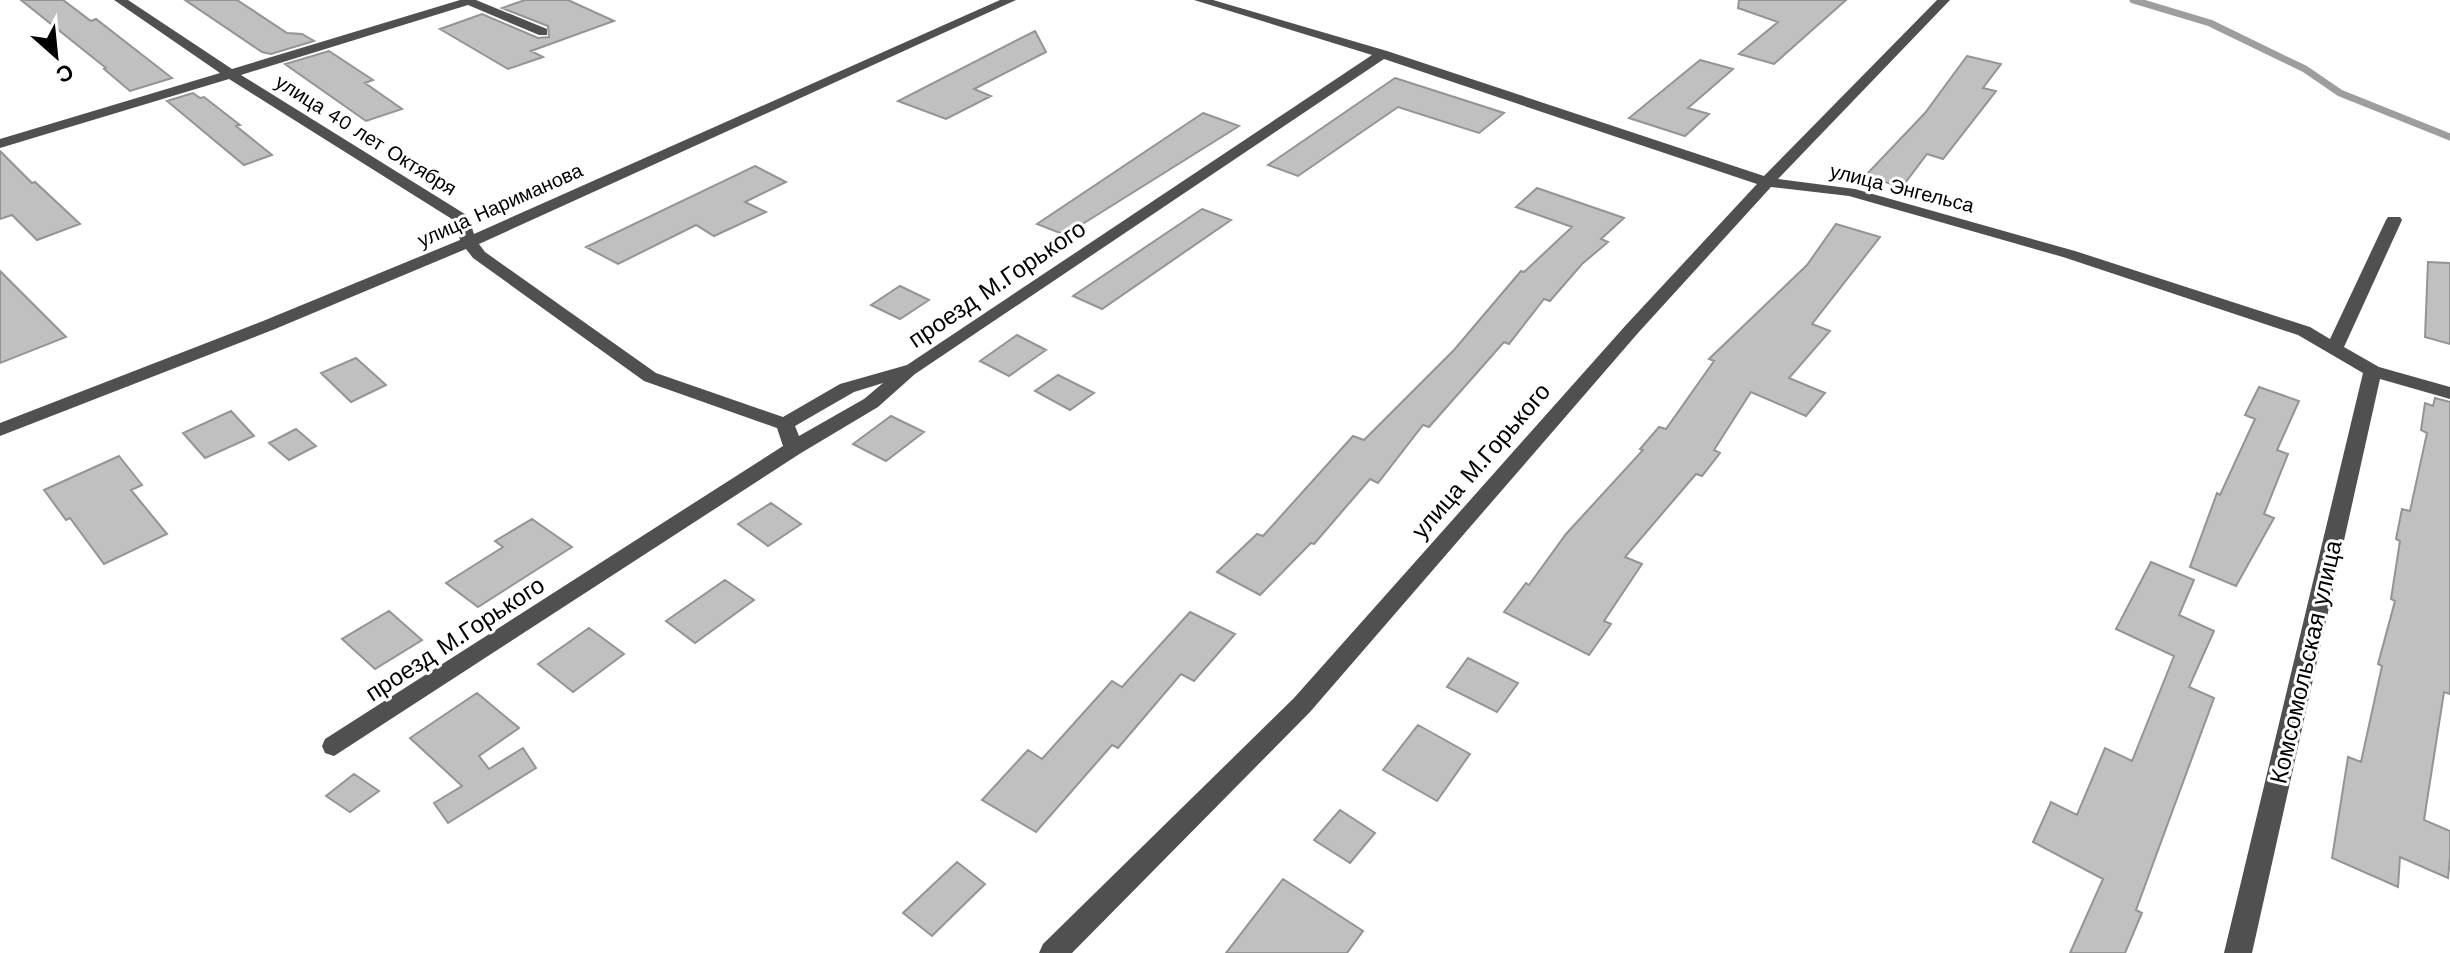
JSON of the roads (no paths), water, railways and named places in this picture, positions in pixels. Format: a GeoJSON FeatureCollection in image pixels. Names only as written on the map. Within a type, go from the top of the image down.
{"type":"FeatureCollection","features":[{"type":"Feature","properties":{"kind":"street","name":"улица 40 лет Октября"},"geometry":{"type":"LineString","coordinates":[[120,0],[232,75],[462,219],[469,242],[479,255],[650,377],[785,424]]}},
{"type":"Feature","properties":{"kind":"street","name":"улица Нариманова"},"geometry":{"type":"LineString","coordinates":[[0,430],[269,325],[469,242],[1010,0]]}},
{"type":"Feature","properties":{"kind":"street","name":"улица Энгельса"},"geometry":{"type":"LineString","coordinates":[[1200,0],[1382,54],[1767,182],[1850,192],[2069,254],[2304,331],[2373,371],[2450,393]]}},
{"type":"Feature","properties":{"kind":"street","name":"улица М.Горького"},"geometry":{"type":"LineString","coordinates":[[1053,953],[1302,705],[1632,329],[1767,182],[1944,0]]}},
{"type":"Feature","properties":{"kind":"street"},"geometry":{"type":"LineString","coordinates":[[0,144],[467,1],[543,32]]}},
{"type":"Feature","properties":{"kind":"street","name":"проезд М.Горького"},"geometry":{"type":"LineString","coordinates":[[334,746],[794,448],[871,403],[913,369],[1382,54]]}},
{"type":"Feature","properties":{"kind":"street"},"geometry":{"type":"LineString","coordinates":[[2334,349],[2394,220]]}},
{"type":"Feature","properties":{"kind":"street","name":"проезд М.Горького"},"geometry":{"type":"LineString","coordinates":[[785,424],[847,388],[913,369]]}},
{"type":"Feature","properties":{"kind":"street","name":"Комсомольская улица"},"geometry":{"type":"LineString","coordinates":[[2238,953],[2373,371]]}},
{"type":"Feature","properties":{"kind":"street"},"geometry":{"type":"LineString","coordinates":[[785,424],[794,448]]}},
{"type":"Feature","properties":{"kind":"waterway"},"geometry":{"type":"LineString","coordinates":[[2133,0],[2210,23],[2305,69],[2340,93],[2450,137]]}}]}
